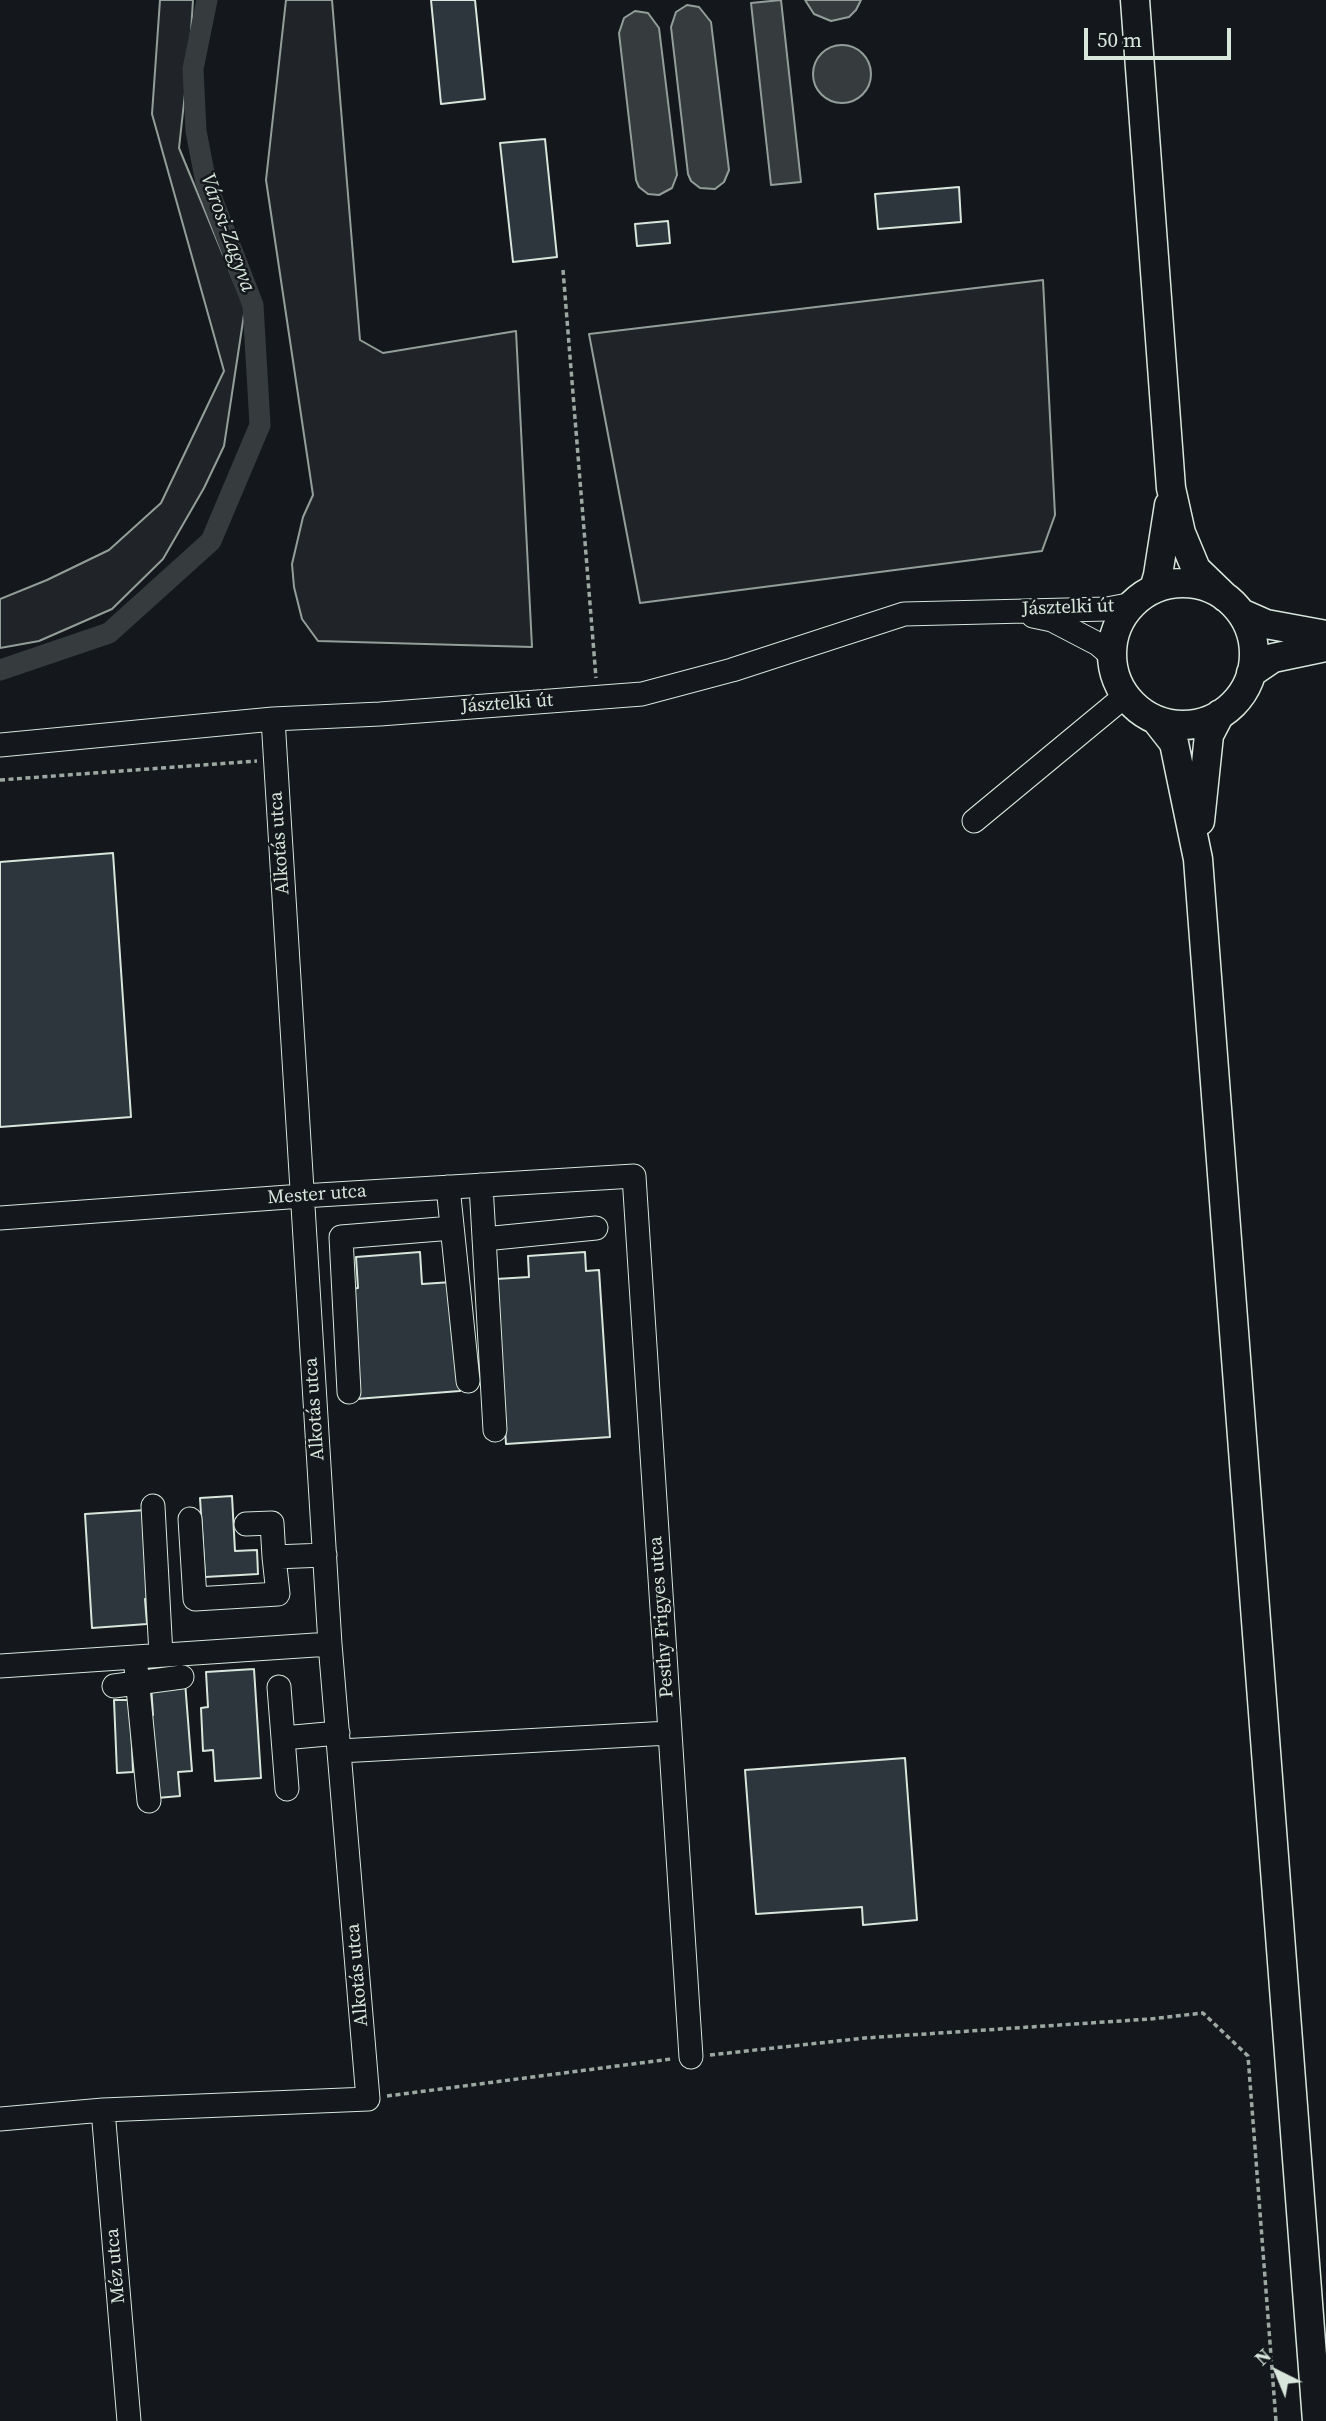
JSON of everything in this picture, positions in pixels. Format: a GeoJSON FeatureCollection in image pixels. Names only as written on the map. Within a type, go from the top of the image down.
{"type":"FeatureCollection","features":[{"type":"Feature","properties":{"kind":"main road"},"geometry":{"type":"LineString","coordinates":[[1135,0],[1171,488],[1181,533],[1196,569],[1233,605],[1250,632],[1254,652],[1245,689],[1234,703],[1220,714],[1200,723],[1177,725],[1156,720],[1139,710],[1125,696],[1115,677],[1112,656],[1114,637],[1121,619],[1143,597],[1158,575],[1171,488]]}},
{"type":"Feature","properties":{"kind":"main road"},"geometry":{"type":"LineString","coordinates":[[1143,597],[1172,584],[1190,584],[1209,588],[1266,624],[1326,635]]}},
{"type":"Feature","properties":{"kind":"main road"},"geometry":{"type":"LineString","coordinates":[[1251,673],[1273,658],[1326,647]]}},
{"type":"Feature","properties":{"kind":"main road"},"geometry":{"type":"LineString","coordinates":[[1198,859],[1202,790],[1209,735],[1220,714]]}},
{"type":"Feature","properties":{"kind":"main road"},"geometry":{"type":"LineString","coordinates":[[1156,720],[1174,743],[1198,859],[1317,2421]]}},
{"type":"Feature","properties":{"kind":"street","name":"Jásztelki út"},"geometry":{"type":"LineString","coordinates":[[0,745],[273,719],[380,714],[642,694],[733,670],[904,614],[1107,609],[1143,597]]}},
{"type":"Feature","properties":{"kind":"street","name":"Jásztelki út"},"geometry":{"type":"LineString","coordinates":[[1002,610],[1052,620],[1098,643],[1112,656]]}},
{"type":"Feature","properties":{"kind":"street"},"geometry":{"type":"LineString","coordinates":[[974,821],[1125,696]]}},
{"type":"Feature","properties":{"kind":"street","name":"Alkotás utca"},"geometry":{"type":"LineString","coordinates":[[273,719],[330,1644],[368,2099]]}},
{"type":"Feature","properties":{"kind":"street","name":"Mester utca"},"geometry":{"type":"LineString","coordinates":[[0,1218],[302,1196],[634,1177]]}},
{"type":"Feature","properties":{"kind":"street","name":"Pesthy Frigyes utca"},"geometry":{"type":"LineString","coordinates":[[634,1177],[691,2057]]}},
{"type":"Feature","properties":{"kind":"street"},"geometry":{"type":"LineString","coordinates":[[481,1185],[495,1430]]}},
{"type":"Feature","properties":{"kind":"street"},"geometry":{"type":"LineString","coordinates":[[448,1187],[468,1381]]}},
{"type":"Feature","properties":{"kind":"street"},"geometry":{"type":"LineString","coordinates":[[349,1392],[341,1237],[452,1228]]}},
{"type":"Feature","properties":{"kind":"street"},"geometry":{"type":"LineString","coordinates":[[484,1239],[596,1228]]}},
{"type":"Feature","properties":{"kind":"street"},"geometry":{"type":"LineString","coordinates":[[153,1506],[161,1655]]}},
{"type":"Feature","properties":{"kind":"street"},"geometry":{"type":"LineString","coordinates":[[190,1519],[195,1599],[278,1594],[272,1523],[246,1524]]}},
{"type":"Feature","properties":{"kind":"street"},"geometry":{"type":"LineString","coordinates":[[274,1557],[325,1555]]}},
{"type":"Feature","properties":{"kind":"street"},"geometry":{"type":"LineString","coordinates":[[0,1666],[330,1644]]}},
{"type":"Feature","properties":{"kind":"street"},"geometry":{"type":"LineString","coordinates":[[135,1657],[149,1801]]}},
{"type":"Feature","properties":{"kind":"street"},"geometry":{"type":"LineString","coordinates":[[114,1686],[182,1677]]}},
{"type":"Feature","properties":{"kind":"street"},"geometry":{"type":"LineString","coordinates":[[279,1687],[287,1788]]}},
{"type":"Feature","properties":{"kind":"street"},"geometry":{"type":"LineString","coordinates":[[283,1738],[339,1742],[669,1733]]}},
{"type":"Feature","properties":{"kind":"street"},"geometry":{"type":"LineString","coordinates":[[0,2119],[103,2110],[368,2099]]}},
{"type":"Feature","properties":{"kind":"street","name":"Méz utca"},"geometry":{"type":"LineString","coordinates":[[103,2110],[129,2421]]}},
{"type":"Feature","properties":{"kind":"path"},"geometry":{"type":"LineString","coordinates":[[563,270],[597,697]]}},
{"type":"Feature","properties":{"kind":"path"},"geometry":{"type":"LineString","coordinates":[[0,779],[265,761],[275,755]]}},
{"type":"Feature","properties":{"kind":"path"},"geometry":{"type":"LineString","coordinates":[[368,2099],[691,2057],[865,2038],[1203,2013],[1248,2056],[1276,2421]]}},
{"type":"Feature","properties":{"kind":"shaded area"},"geometry":{"type":"Polygon","coordinates":[[[160,0],[193,0],[179,148],[245,308],[224,446],[204,488],[163,559],[112,609],[39,641],[0,648],[0,599],[109,550],[161,503],[224,371],[152,114],[160,0]]]}},
{"type":"Feature","properties":{"kind":"shaded area"},"geometry":{"type":"Polygon","coordinates":[[[286,0],[332,0],[360,340],[383,353],[516,331],[532,647],[318,641],[302,619],[294,587],[292,564],[303,517],[313,495],[266,180],[286,0]]]}},
{"type":"Feature","properties":{"kind":"shaded area"},"geometry":{"type":"Polygon","coordinates":[[[781,0],[801,182],[771,185],[751,3],[781,0]]]}},
{"type":"Feature","properties":{"kind":"shaded area"},"geometry":{"type":"Polygon","coordinates":[[[805,0],[861,0],[849,17],[831,21],[814,14],[805,0]]]}},
{"type":"Feature","properties":{"kind":"shaded area"},"geometry":{"type":"Polygon","coordinates":[[[687,5],[699,7],[711,22],[729,170],[724,182],[715,189],[700,188],[691,181],[688,174],[671,27],[676,12],[687,5]]]}},
{"type":"Feature","properties":{"kind":"shaded area"},"geometry":{"type":"Polygon","coordinates":[[[635,11],[648,13],[659,28],[677,175],[672,188],[659,195],[648,194],[639,187],[636,180],[619,33],[624,18],[635,11]]]}},
{"type":"Feature","properties":{"kind":"shaded area"},"geometry":{"type":"Polygon","coordinates":[[[836,45],[848,45],[863,53],[871,68],[871,80],[863,95],[848,103],[836,103],[821,95],[813,80],[813,68],[821,53],[836,45]]]}},
{"type":"Feature","properties":{"kind":"shaded area"},"geometry":{"type":"Polygon","coordinates":[[[1043,280],[1055,515],[1042,551],[640,603],[589,334],[1043,280]]]}},
{"type":"Feature","properties":{"kind":"building"},"geometry":{"type":"Polygon","coordinates":[[[431,0],[475,0],[485,99],[441,104],[431,0]]]}},
{"type":"Feature","properties":{"kind":"building"},"geometry":{"type":"Polygon","coordinates":[[[545,139],[557,257],[513,262],[500,143],[545,139]]]}},
{"type":"Feature","properties":{"kind":"building"},"geometry":{"type":"Polygon","coordinates":[[[959,187],[961,222],[878,229],[875,194],[959,187]]]}},
{"type":"Feature","properties":{"kind":"building"},"geometry":{"type":"Polygon","coordinates":[[[668,221],[670,243],[637,246],[635,224],[668,221]]]}},
{"type":"Feature","properties":{"kind":"building"},"geometry":{"type":"Polygon","coordinates":[[[113,853],[131,1117],[0,1127],[0,862],[113,853]]]}},
{"type":"Feature","properties":{"kind":"building"},"geometry":{"type":"Polygon","coordinates":[[[420,1252],[422,1284],[452,1282],[460,1391],[356,1399],[348,1289],[358,1288],[356,1257],[420,1252]]]}},
{"type":"Feature","properties":{"kind":"building"},"geometry":{"type":"Polygon","coordinates":[[[585,1252],[586,1271],[599,1270],[610,1437],[506,1444],[496,1279],[529,1277],[528,1256],[585,1252]]]}},
{"type":"Feature","properties":{"kind":"building"},"geometry":{"type":"Polygon","coordinates":[[[232,1496],[235,1551],[257,1550],[258,1574],[205,1577],[200,1498],[232,1496]]]}},
{"type":"Feature","properties":{"kind":"building"},"geometry":{"type":"Polygon","coordinates":[[[147,1510],[152,1598],[145,1599],[147,1624],[92,1628],[85,1514],[147,1510]]]}},
{"type":"Feature","properties":{"kind":"building"},"geometry":{"type":"Polygon","coordinates":[[[254,1669],[261,1778],[215,1781],[213,1750],[203,1751],[201,1708],[208,1707],[206,1672],[254,1669]]]}},
{"type":"Feature","properties":{"kind":"building"},"geometry":{"type":"Polygon","coordinates":[[[185,1682],[192,1771],[178,1772],[180,1796],[157,1798],[145,1716],[153,1715],[151,1685],[185,1682]]]}},
{"type":"Feature","properties":{"kind":"building"},"geometry":{"type":"Polygon","coordinates":[[[114,1700],[130,1700],[133,1772],[117,1773],[114,1700]]]}},
{"type":"Feature","properties":{"kind":"building"},"geometry":{"type":"Polygon","coordinates":[[[905,1758],[917,1920],[863,1925],[862,1907],[756,1914],[745,1770],[905,1758]]]}},
{"type":"Feature","properties":{"kind":"waterway","name":"Városi-Zagyva"},"geometry":{"type":"LineString","coordinates":[[0,670],[109,633],[211,541],[260,425],[253,305],[206,183],[196,131],[193,69],[207,0]]}}]}
